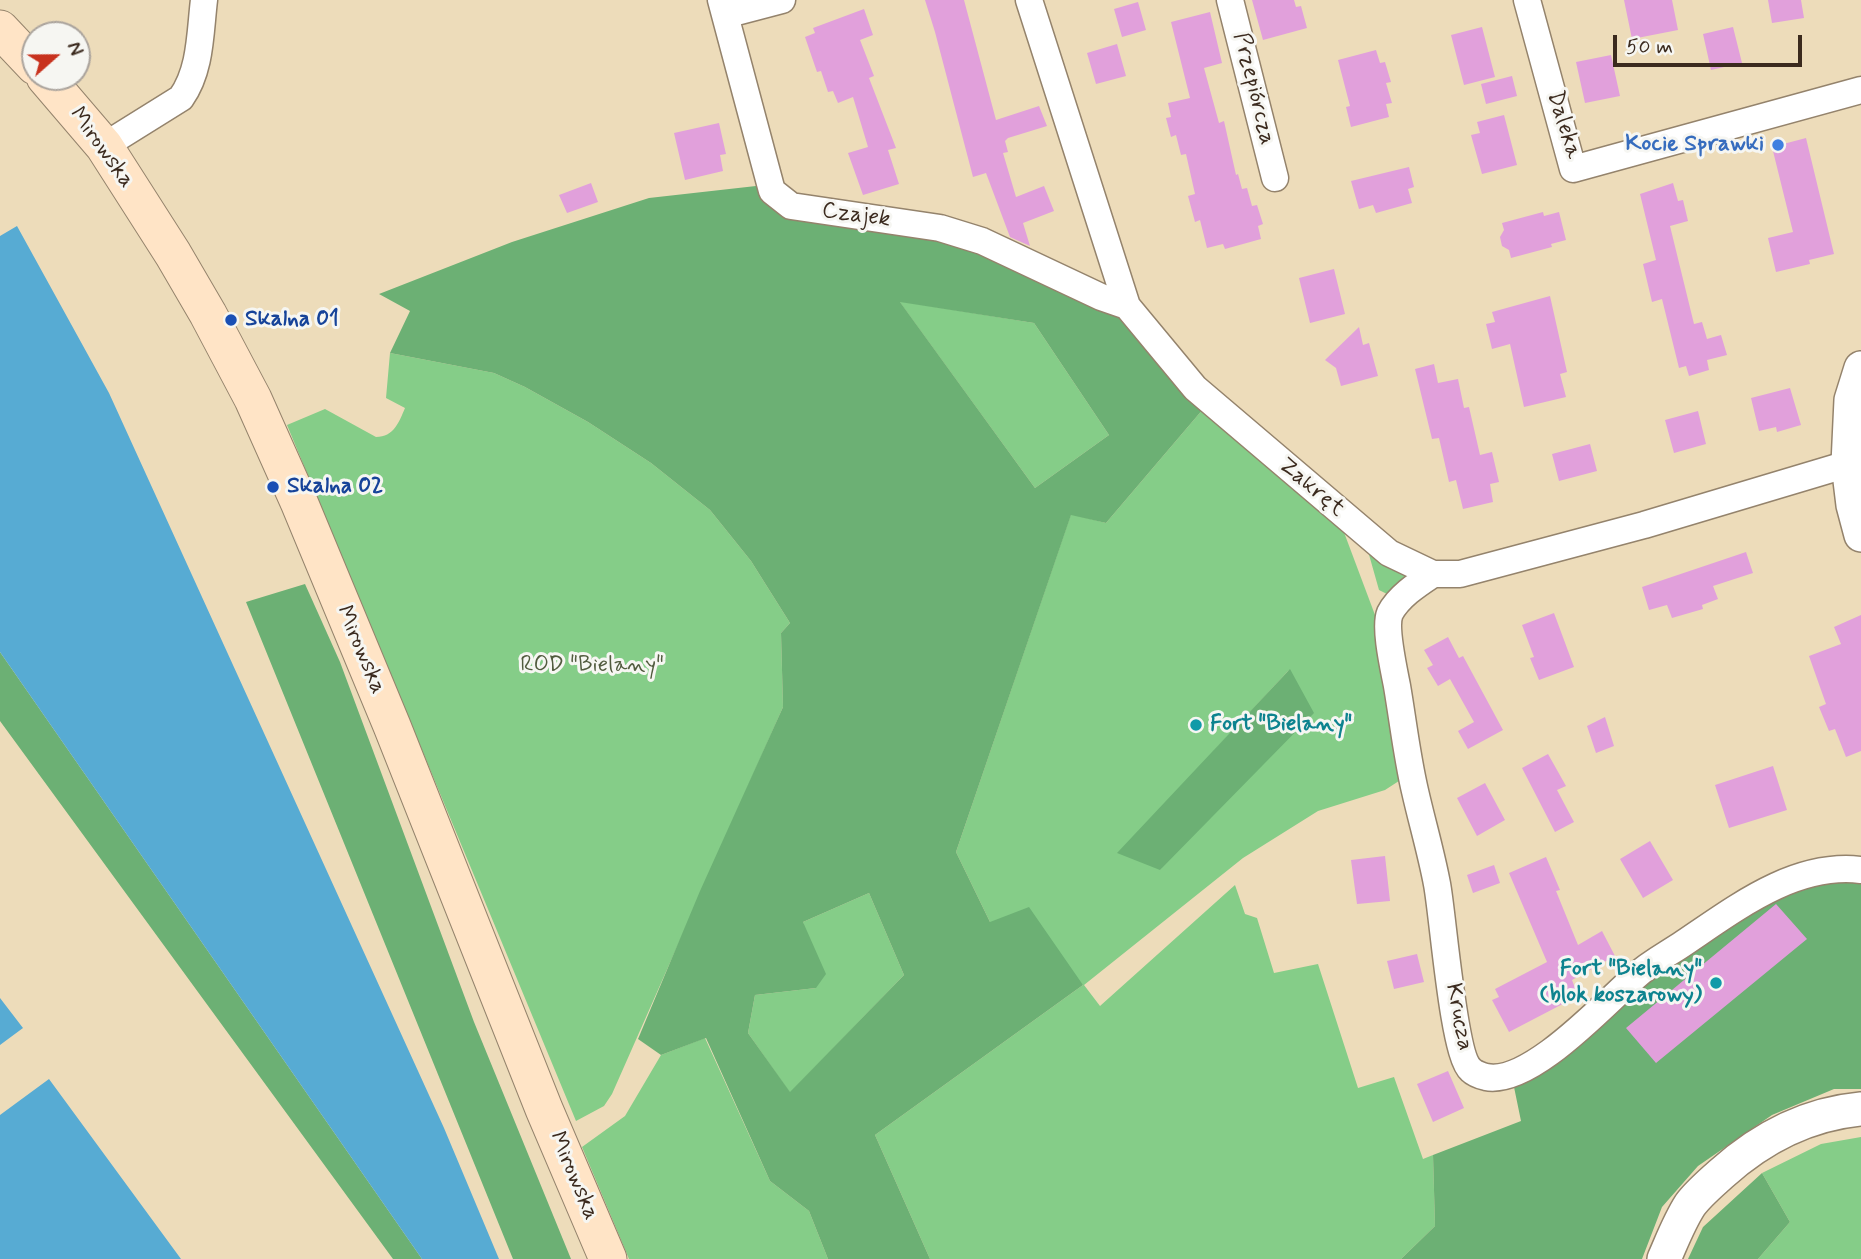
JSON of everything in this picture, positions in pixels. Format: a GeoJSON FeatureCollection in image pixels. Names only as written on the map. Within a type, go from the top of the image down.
{"type":"FeatureCollection","features":[{"type":"Feature","properties":{"kind":"main road"},"geometry":{"type":"LineString","coordinates":[[0,30],[21,52]]}},
{"type":"Feature","properties":{"kind":"main road","name":"Mirowska"},"geometry":{"type":"LineString","coordinates":[[57,91],[104,146],[180,266],[253,400],[299,502],[387,713],[544,1110],[608,1259]]}},
{"type":"Feature","properties":{"kind":"street"},"geometry":{"type":"LineString","coordinates":[[104,146],[181,98],[195,71],[204,0]]}},
{"type":"Feature","properties":{"kind":"street"},"geometry":{"type":"LineString","coordinates":[[723,8],[782,0]]}},
{"type":"Feature","properties":{"kind":"street","name":"Zakręt"},"geometry":{"type":"LineString","coordinates":[[1029,0],[1127,306],[1195,388],[1389,553],[1433,574],[1460,574],[1631,529],[1848,464]]}},
{"type":"Feature","properties":{"kind":"street","name":"Przepiórcza"},"geometry":{"type":"LineString","coordinates":[[1230,0],[1275,178]]}},
{"type":"Feature","properties":{"kind":"street","name":"Daleka"},"geometry":{"type":"LineString","coordinates":[[1527,0],[1573,169],[1861,90]]}},
{"type":"Feature","properties":{"kind":"street","name":"Czajek"},"geometry":{"type":"LineString","coordinates":[[723,8],[772,191],[791,206],[940,228],[982,241],[1101,297],[1127,306]]}},
{"type":"Feature","properties":{"kind":"street"},"geometry":{"type":"LineString","coordinates":[[1861,368],[1851,400],[1848,464],[1853,505],[1861,535]]}},
{"type":"Feature","properties":{"kind":"street","name":"Krucza"},"geometry":{"type":"LineString","coordinates":[[1433,574],[1408,591],[1389,614],[1389,645],[1415,790],[1437,887],[1456,1029],[1470,1070],[1485,1077],[1499,1077],[1528,1067],[1587,1024],[1638,974],[1779,884],[1817,871],[1844,868],[1861,870]]}},
{"type":"Feature","properties":{"kind":"street"},"geometry":{"type":"LineString","coordinates":[[1664,1259],[1679,1224],[1692,1203],[1738,1158],[1769,1138],[1804,1121],[1825,1114],[1861,1109]]}},
{"type":"Feature","properties":{"kind":"green space"},"geometry":{"type":"Polygon","coordinates":[[[756,186],[770,204],[937,233],[1130,320],[1176,387],[1204,408],[1106,523],[1071,515],[956,852],[990,922],[1029,907],[1083,985],[875,1135],[930,1259],[828,1259],[809,1211],[770,1181],[706,1038],[661,1055],[638,1039],[700,891],[783,707],[781,633],[790,623],[751,561],[710,510],[651,463],[588,422],[494,373],[390,353],[410,311],[379,294],[512,242],[649,198],[756,186]],[[900,302],[1035,488],[1109,435],[1034,323],[900,302]],[[869,893],[803,922],[826,974],[816,988],[755,995],[748,1033],[790,1092],[904,975],[869,893]]]}},
{"type":"Feature","properties":{"kind":"green space"},"geometry":{"type":"Polygon","coordinates":[[[899,301],[1034,323],[1109,435],[1035,488],[899,301]]]}},
{"type":"Feature","properties":{"kind":"green space","name":"ROD \"Bielany\""},"geometry":{"type":"Polygon","coordinates":[[[390,353],[494,373],[588,422],[651,463],[710,510],[751,561],[790,623],[781,633],[783,707],[612,1094],[604,1106],[576,1121],[287,425],[325,409],[376,437],[392,432],[405,408],[386,398],[390,353]]]}},
{"type":"Feature","properties":{"kind":"green space"},"geometry":{"type":"Polygon","coordinates":[[[1204,408],[1342,527],[1378,623],[1402,779],[1385,790],[1318,811],[1243,858],[1084,985],[1100,1006],[1235,885],[1245,914],[1257,918],[1274,973],[1318,964],[1358,1088],[1394,1077],[1423,1159],[1433,1155],[1435,1226],[1401,1259],[930,1259],[875,1135],[1083,985],[990,922],[956,852],[1071,514],[1106,523],[1204,408]],[[1289,670],[1212,753],[1160,870],[1289,670]]]}},
{"type":"Feature","properties":{"kind":"green space"},"geometry":{"type":"Polygon","coordinates":[[[1366,544],[1416,572],[1391,596],[1379,590],[1366,544]]]}},
{"type":"Feature","properties":{"kind":"green space"},"geometry":{"type":"Polygon","coordinates":[[[305,584],[340,662],[474,1022],[571,1259],[513,1259],[246,602],[305,584]]]}},
{"type":"Feature","properties":{"kind":"green space"},"geometry":{"type":"Polygon","coordinates":[[[0,652],[422,1259],[393,1259],[0,721],[0,652]]]}},
{"type":"Feature","properties":{"kind":"green space"},"geometry":{"type":"Polygon","coordinates":[[[1290,669],[1314,713],[1160,870],[1117,853],[1290,669]]]}},
{"type":"Feature","properties":{"kind":"green space"},"geometry":{"type":"Polygon","coordinates":[[[1861,880],[1861,1089],[1834,1089],[1772,1115],[1698,1166],[1662,1207],[1642,1259],[1401,1259],[1435,1226],[1433,1155],[1521,1121],[1514,1087],[1574,1050],[1642,983],[1787,892],[1823,881],[1861,880]]]}},
{"type":"Feature","properties":{"kind":"green space"},"geometry":{"type":"Polygon","coordinates":[[[869,893],[904,975],[790,1093],[748,1033],[755,995],[816,988],[803,922],[869,893]]]}},
{"type":"Feature","properties":{"kind":"green space"},"geometry":{"type":"Polygon","coordinates":[[[705,1038],[770,1181],[809,1211],[828,1259],[629,1259],[582,1147],[625,1116],[661,1055],[705,1038]]]}},
{"type":"Feature","properties":{"kind":"green space"},"geometry":{"type":"Polygon","coordinates":[[[1861,1137],[1861,1259],[1758,1259],[1790,1222],[1762,1173],[1821,1144],[1861,1137]]]}},
{"type":"Feature","properties":{"kind":"green space"},"geometry":{"type":"Polygon","coordinates":[[[1762,1173],[1790,1222],[1758,1259],[1688,1259],[1703,1227],[1762,1173]]]}},
{"type":"Feature","properties":{"kind":"water"},"geometry":{"type":"Polygon","coordinates":[[[17,226],[109,393],[444,1128],[499,1259],[422,1259],[0,652],[0,236],[17,226]]]}},
{"type":"Feature","properties":{"kind":"water"},"geometry":{"type":"Polygon","coordinates":[[[0,998],[23,1028],[0,1045],[0,998]]]}},
{"type":"Feature","properties":{"kind":"water"},"geometry":{"type":"Polygon","coordinates":[[[49,1079],[181,1259],[0,1259],[0,1115],[49,1079]]]}},
{"type":"Feature","properties":{"kind":"building"},"geometry":{"type":"Polygon","coordinates":[[[925,0],[964,0],[996,120],[1039,106],[1047,126],[1008,138],[1005,141],[1008,152],[1003,153],[1016,197],[1044,186],[1054,211],[1023,223],[1030,246],[1010,237],[986,173],[973,177],[925,0]]]}},
{"type":"Feature","properties":{"kind":"building"},"geometry":{"type":"Polygon","coordinates":[[[1252,0],[1294,0],[1296,7],[1301,6],[1307,28],[1263,40],[1252,0]]]}},
{"type":"Feature","properties":{"kind":"building"},"geometry":{"type":"Polygon","coordinates":[[[1624,0],[1672,0],[1678,30],[1632,39],[1624,0]]]}},
{"type":"Feature","properties":{"kind":"building"},"geometry":{"type":"Polygon","coordinates":[[[1768,0],[1801,0],[1804,18],[1772,23],[1768,0]]]}},
{"type":"Feature","properties":{"kind":"building"},"geometry":{"type":"Polygon","coordinates":[[[1138,2],[1146,30],[1122,37],[1114,9],[1138,2]]]}},
{"type":"Feature","properties":{"kind":"building"},"geometry":{"type":"Polygon","coordinates":[[[864,9],[873,35],[860,40],[874,76],[869,78],[896,148],[888,150],[899,184],[863,195],[848,153],[868,147],[853,97],[838,103],[833,91],[828,92],[821,71],[817,72],[805,37],[815,33],[813,28],[864,9]]]}},
{"type":"Feature","properties":{"kind":"building"},"geometry":{"type":"Polygon","coordinates":[[[1210,12],[1222,63],[1204,68],[1219,123],[1224,121],[1236,175],[1238,174],[1242,189],[1247,188],[1252,206],[1257,205],[1263,224],[1258,226],[1261,239],[1225,249],[1223,244],[1207,248],[1200,220],[1195,222],[1188,196],[1195,194],[1186,154],[1181,155],[1176,135],[1171,137],[1166,118],[1171,117],[1168,103],[1190,98],[1171,22],[1210,12]]]}},
{"type":"Feature","properties":{"kind":"building"},"geometry":{"type":"Polygon","coordinates":[[[1482,27],[1495,77],[1464,85],[1451,35],[1482,27]]]}},
{"type":"Feature","properties":{"kind":"building"},"geometry":{"type":"Polygon","coordinates":[[[1733,27],[1742,63],[1711,70],[1703,34],[1733,27]]]}},
{"type":"Feature","properties":{"kind":"building"},"geometry":{"type":"Polygon","coordinates":[[[1117,44],[1126,76],[1096,84],[1087,53],[1117,44]]]}},
{"type":"Feature","properties":{"kind":"building"},"geometry":{"type":"Polygon","coordinates":[[[1376,50],[1380,63],[1385,62],[1391,82],[1386,83],[1392,103],[1386,104],[1389,117],[1351,127],[1346,107],[1350,106],[1338,60],[1376,50]]]}},
{"type":"Feature","properties":{"kind":"building"},"geometry":{"type":"Polygon","coordinates":[[[1611,55],[1620,96],[1585,103],[1576,62],[1611,55]]]}},
{"type":"Feature","properties":{"kind":"building"},"geometry":{"type":"Polygon","coordinates":[[[1512,76],[1517,96],[1486,104],[1481,84],[1512,76]]]}},
{"type":"Feature","properties":{"kind":"building"},"geometry":{"type":"Polygon","coordinates":[[[1504,115],[1517,165],[1482,174],[1471,135],[1480,133],[1477,122],[1504,115]]]}},
{"type":"Feature","properties":{"kind":"building"},"geometry":{"type":"Polygon","coordinates":[[[719,123],[726,154],[720,155],[723,171],[685,180],[674,133],[719,123]]]}},
{"type":"Feature","properties":{"kind":"building"},"geometry":{"type":"Polygon","coordinates":[[[1806,138],[1834,254],[1809,260],[1810,264],[1776,272],[1768,238],[1793,232],[1772,147],[1806,138]]]}},
{"type":"Feature","properties":{"kind":"building"},"geometry":{"type":"Polygon","coordinates":[[[1409,167],[1414,187],[1408,189],[1412,203],[1376,213],[1373,205],[1359,209],[1351,181],[1409,167]]]}},
{"type":"Feature","properties":{"kind":"building"},"geometry":{"type":"Polygon","coordinates":[[[591,183],[598,202],[567,213],[559,195],[591,183]]]}},
{"type":"Feature","properties":{"kind":"building"},"geometry":{"type":"Polygon","coordinates":[[[1673,183],[1678,201],[1683,200],[1688,221],[1670,226],[1694,324],[1702,322],[1707,339],[1721,335],[1727,355],[1707,360],[1709,370],[1689,376],[1686,366],[1679,368],[1662,299],[1652,302],[1643,264],[1656,260],[1640,194],[1673,183]]]}},
{"type":"Feature","properties":{"kind":"building"},"geometry":{"type":"Polygon","coordinates":[[[1543,212],[1544,216],[1559,212],[1566,240],[1551,244],[1552,247],[1511,258],[1509,250],[1502,246],[1502,223],[1543,212]]]}},
{"type":"Feature","properties":{"kind":"building"},"geometry":{"type":"Polygon","coordinates":[[[1334,269],[1345,314],[1310,323],[1299,278],[1334,269]]]}},
{"type":"Feature","properties":{"kind":"building"},"geometry":{"type":"Polygon","coordinates":[[[1550,296],[1567,372],[1560,374],[1566,397],[1524,407],[1510,344],[1492,349],[1486,324],[1495,322],[1492,312],[1550,296]]]}},
{"type":"Feature","properties":{"kind":"building"},"geometry":{"type":"Polygon","coordinates":[[[1359,327],[1363,345],[1369,343],[1378,376],[1341,386],[1336,368],[1325,360],[1359,327]]]}},
{"type":"Feature","properties":{"kind":"building"},"geometry":{"type":"Polygon","coordinates":[[[1434,364],[1438,383],[1458,379],[1464,408],[1469,407],[1480,455],[1492,452],[1499,482],[1490,484],[1493,502],[1463,509],[1456,480],[1449,482],[1439,438],[1432,439],[1415,369],[1434,364]]]}},
{"type":"Feature","properties":{"kind":"building"},"geometry":{"type":"Polygon","coordinates":[[[1790,388],[1801,425],[1777,432],[1776,427],[1759,431],[1751,398],[1790,388]]]}},
{"type":"Feature","properties":{"kind":"building"},"geometry":{"type":"Polygon","coordinates":[[[1698,411],[1706,444],[1674,453],[1665,420],[1698,411]]]}},
{"type":"Feature","properties":{"kind":"building"},"geometry":{"type":"Polygon","coordinates":[[[1590,444],[1597,471],[1559,481],[1552,454],[1590,444]]]}},
{"type":"Feature","properties":{"kind":"building"},"geometry":{"type":"Polygon","coordinates":[[[1746,552],[1753,573],[1713,586],[1718,599],[1702,605],[1703,609],[1672,618],[1667,605],[1649,610],[1642,587],[1746,552]]]}},
{"type":"Feature","properties":{"kind":"building"},"geometry":{"type":"Polygon","coordinates":[[[1554,613],[1574,667],[1539,680],[1530,658],[1534,657],[1522,625],[1554,613]]]}},
{"type":"Feature","properties":{"kind":"building"},"geometry":{"type":"Polygon","coordinates":[[[1861,615],[1861,751],[1846,757],[1835,729],[1829,731],[1819,707],[1826,704],[1809,656],[1841,644],[1834,627],[1861,615]]]}},
{"type":"Feature","properties":{"kind":"building"},"geometry":{"type":"Polygon","coordinates":[[[1448,637],[1459,658],[1463,656],[1503,730],[1468,749],[1458,731],[1474,722],[1450,679],[1438,686],[1427,668],[1433,665],[1424,650],[1448,637]]]}},
{"type":"Feature","properties":{"kind":"building"},"geometry":{"type":"Polygon","coordinates":[[[1605,717],[1614,746],[1596,753],[1587,726],[1605,717]]]}},
{"type":"Feature","properties":{"kind":"building"},"geometry":{"type":"Polygon","coordinates":[[[1548,754],[1566,786],[1557,790],[1574,822],[1555,832],[1522,768],[1548,754]]]}},
{"type":"Feature","properties":{"kind":"building"},"geometry":{"type":"Polygon","coordinates":[[[1773,766],[1787,810],[1729,828],[1715,785],[1773,766]]]}},
{"type":"Feature","properties":{"kind":"building"},"geometry":{"type":"Polygon","coordinates":[[[1485,783],[1505,820],[1477,836],[1457,798],[1485,783]]]}},
{"type":"Feature","properties":{"kind":"building"},"geometry":{"type":"Polygon","coordinates":[[[1650,841],[1673,880],[1643,898],[1620,859],[1650,841]]]}},
{"type":"Feature","properties":{"kind":"building"},"geometry":{"type":"Polygon","coordinates":[[[1385,856],[1390,901],[1357,904],[1351,860],[1385,856]]]}},
{"type":"Feature","properties":{"kind":"building"},"geometry":{"type":"Polygon","coordinates":[[[1546,857],[1560,890],[1556,891],[1578,945],[1602,931],[1615,956],[1572,980],[1578,996],[1509,1032],[1492,1000],[1499,997],[1495,989],[1547,962],[1509,873],[1546,857]]]}},
{"type":"Feature","properties":{"kind":"building"},"geometry":{"type":"Polygon","coordinates":[[[1494,865],[1500,883],[1473,893],[1467,875],[1494,865]]]}},
{"type":"Feature","properties":{"kind":"building","name":"Fort \"Bielany\" (blok koszarowy)"},"geometry":{"type":"Polygon","coordinates":[[[1776,904],[1807,939],[1656,1063],[1626,1028],[1776,904]]]}},
{"type":"Feature","properties":{"kind":"building"},"geometry":{"type":"Polygon","coordinates":[[[1417,954],[1424,982],[1394,989],[1387,961],[1417,954]]]}},
{"type":"Feature","properties":{"kind":"building"},"geometry":{"type":"Polygon","coordinates":[[[1448,1071],[1464,1108],[1433,1122],[1417,1084],[1448,1071]]]}},
{"type":"Feature","properties":{"kind":"place","name":"Kocie Sprawki"},"geometry":{"type":"Point","coordinates":[1778,145]}},
{"type":"Feature","properties":{"kind":"place","name":"Skalna 01"},"geometry":{"type":"Point","coordinates":[231,320]}},
{"type":"Feature","properties":{"kind":"place","name":"Skalna 02"},"geometry":{"type":"Point","coordinates":[273,487]}},
{"type":"Feature","properties":{"kind":"place","name":"Fort \"Bielany\""},"geometry":{"type":"Point","coordinates":[1196,725]}},
{"type":"Feature","properties":{"kind":"place","name":"Fort \"Bielany\" (blok koszarowy)"},"geometry":{"type":"Point","coordinates":[1716,983]}}]}
